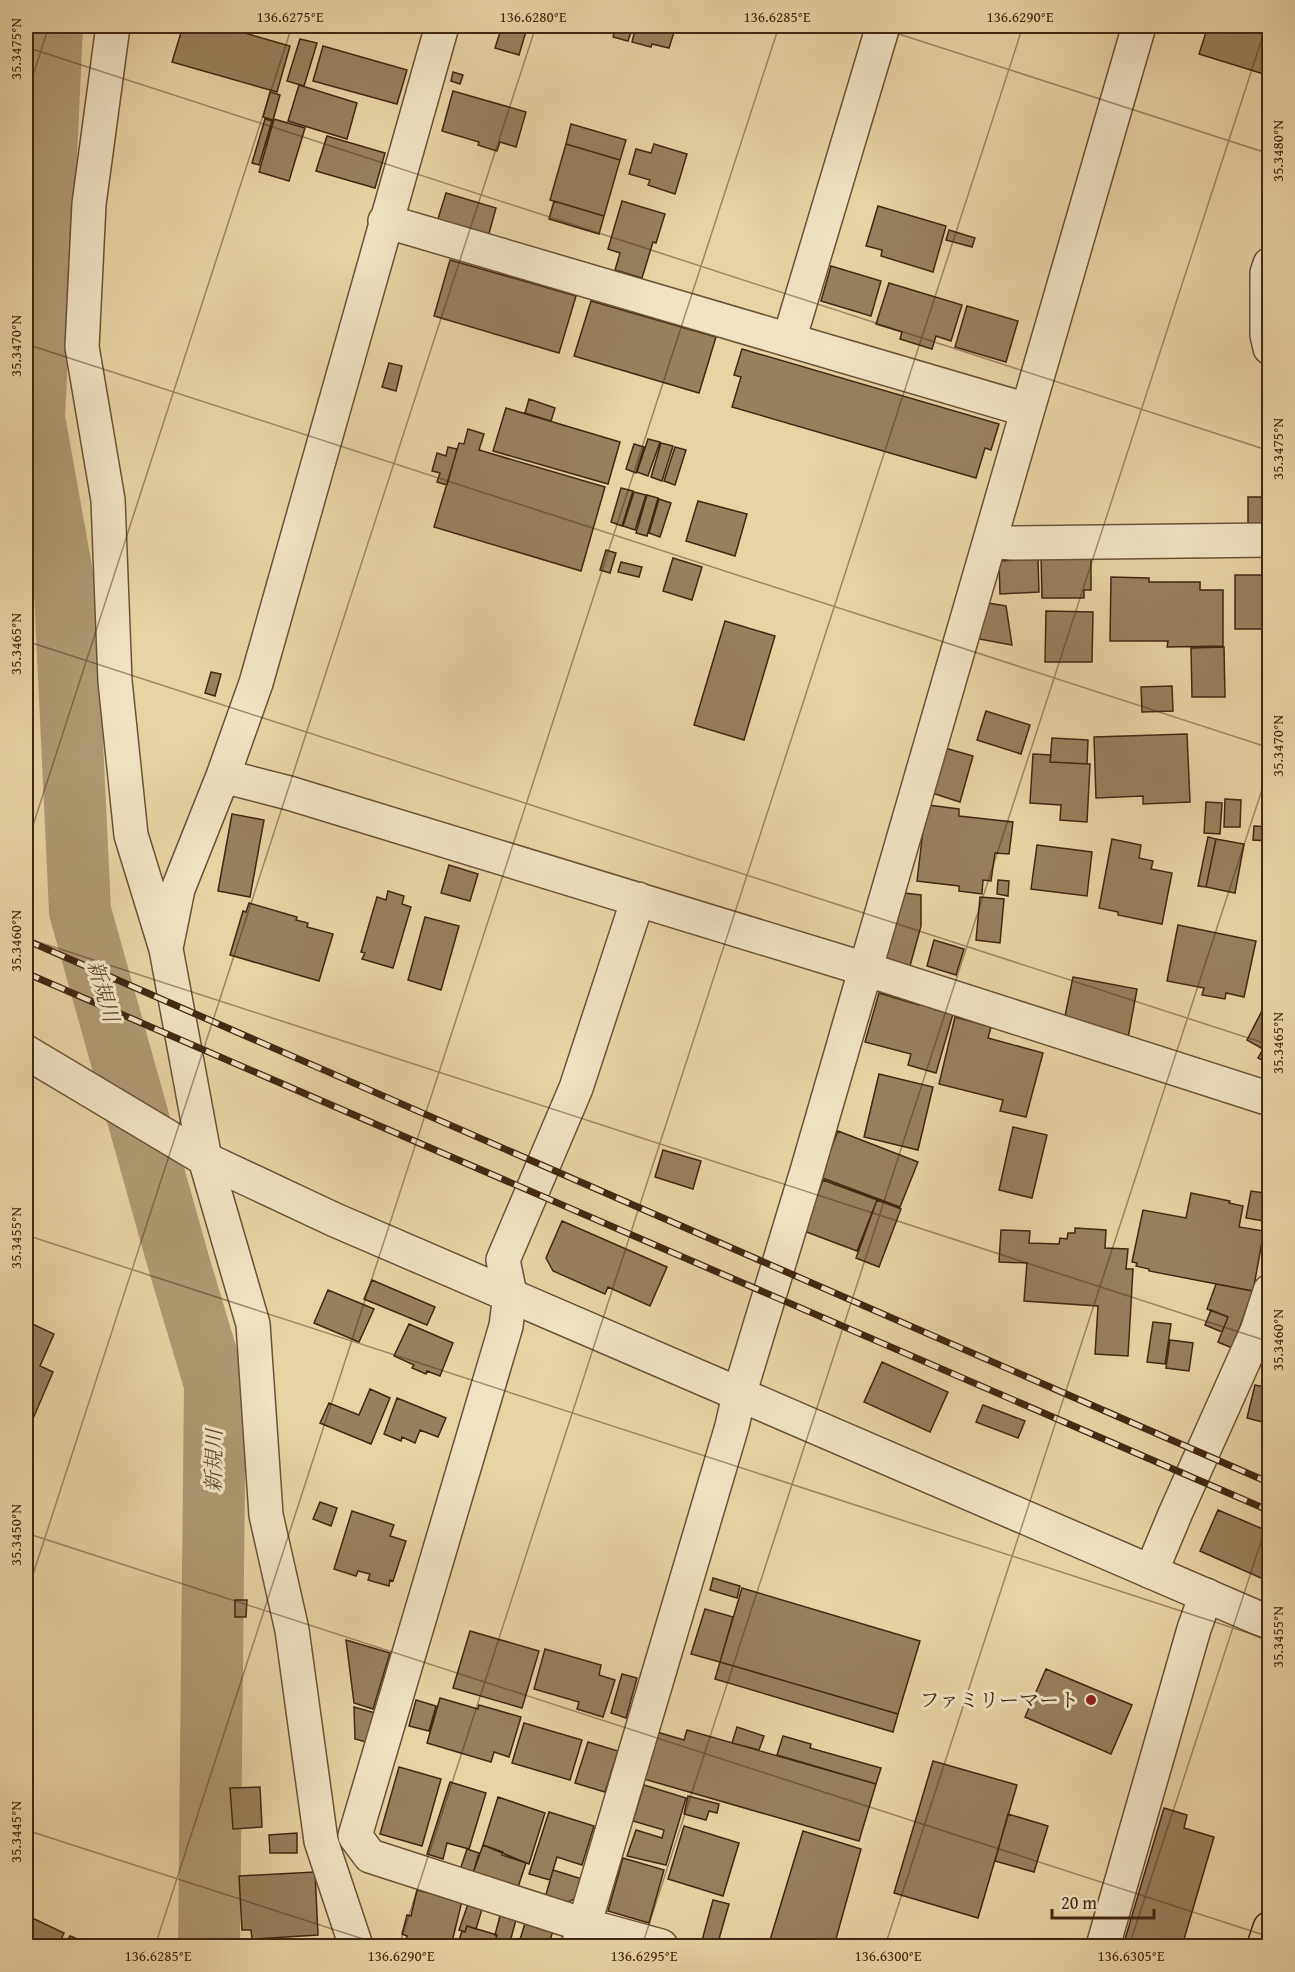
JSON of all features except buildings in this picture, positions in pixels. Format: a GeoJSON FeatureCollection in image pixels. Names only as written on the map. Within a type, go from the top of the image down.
{"type":"FeatureCollection","features":[{"type":"Feature","properties":{"kind":"main road"},"geometry":{"type":"LineString","coordinates":[[1264,1947],[1269,1928]]}},
{"type":"Feature","properties":{"kind":"street"},"geometry":{"type":"LineString","coordinates":[[113,26],[89,204],[82,347],[108,500],[115,681],[131,835],[165,949],[205,1159],[253,1324],[266,1515],[292,1630],[321,1841],[356,1947]]}},
{"type":"Feature","properties":{"kind":"street"},"geometry":{"type":"LineString","coordinates":[[165,949],[178,889],[223,776],[256,683],[442,26]]}},
{"type":"Feature","properties":{"kind":"street"},"geometry":{"type":"LineString","coordinates":[[789,340],[883,26]]}},
{"type":"Feature","properties":{"kind":"street"},"geometry":{"type":"LineString","coordinates":[[581,1936],[807,1171],[1139,26]]}},
{"type":"Feature","properties":{"kind":"street"},"geometry":{"type":"LineString","coordinates":[[385,221],[1027,410]]}},
{"type":"Feature","properties":{"kind":"street"},"geometry":{"type":"LineString","coordinates":[[1269,264],[1267,273],[1269,348]]}},
{"type":"Feature","properties":{"kind":"street"},"geometry":{"type":"LineString","coordinates":[[990,541],[1012,543],[1269,540]]}},
{"type":"Feature","properties":{"kind":"street"},"geometry":{"type":"LineString","coordinates":[[223,776],[289,793],[865,969],[1269,1099]]}},
{"type":"Feature","properties":{"kind":"street"},"geometry":{"type":"LineString","coordinates":[[355,1836],[506,1326],[510,1294],[503,1260],[576,1088],[638,899]]}},
{"type":"Feature","properties":{"kind":"street"},"geometry":{"type":"LineString","coordinates":[[26,1052],[205,1159],[335,1220],[1269,1623]]}},
{"type":"Feature","properties":{"kind":"street"},"geometry":{"type":"LineString","coordinates":[[1151,1572],[1257,1331],[1269,1291]]}},
{"type":"Feature","properties":{"kind":"street"},"geometry":{"type":"LineString","coordinates":[[1103,1947],[1194,1629],[1206,1595]]}},
{"type":"Feature","properties":{"kind":"street"},"geometry":{"type":"LineString","coordinates":[[321,1841],[355,1836]]}},
{"type":"Feature","properties":{"kind":"street"},"geometry":{"type":"LineString","coordinates":[[355,1836],[370,1856],[581,1936],[661,1947]]}},
{"type":"Feature","properties":{"kind":"waterway","name":"新規川"},"geometry":{"type":"LineString","coordinates":[[52,26],[34,418],[65,591],[80,911],[215,1384],[209,1946]]}},
{"type":"Feature","properties":{"kind":"railway"},"geometry":{"type":"LineString","coordinates":[[26,940],[1270,1483]]}},
{"type":"Feature","properties":{"kind":"railway"},"geometry":{"type":"LineString","coordinates":[[26,973],[1270,1511]]}},
{"type":"Feature","properties":{"kind":"place","name":"ファミリーマート"},"geometry":{"type":"Point","coordinates":[1091,1700]}}]}
